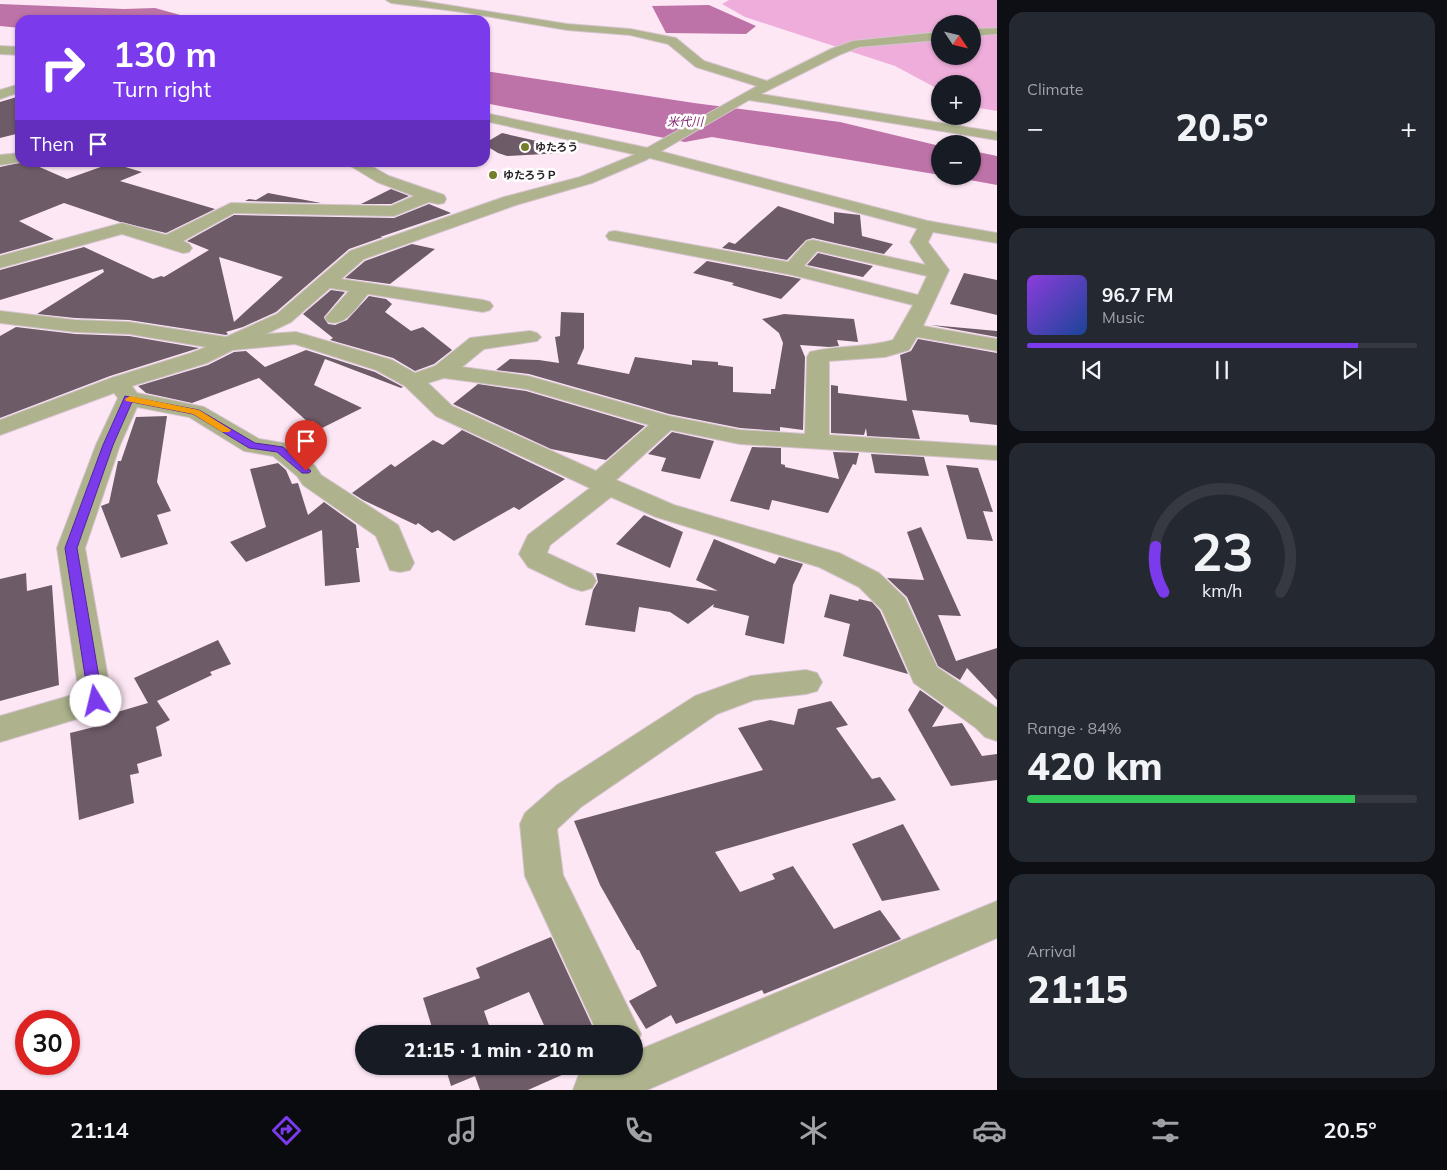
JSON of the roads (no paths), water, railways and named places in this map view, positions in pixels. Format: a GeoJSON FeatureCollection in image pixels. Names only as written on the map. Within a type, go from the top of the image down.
{"type":"FeatureCollection","features":[{"type":"Feature","properties":{"kind":"street"},"geometry":{"type":"LineString","coordinates":[[391,0],[462,9],[567,27],[630,32],[672,41],[700,64],[767,86]]}},
{"type":"Feature","properties":{"kind":"street"},"geometry":{"type":"LineString","coordinates":[[981,32],[997,31]]}},
{"type":"Feature","properties":{"kind":"street"},"geometry":{"type":"LineString","coordinates":[[0,428],[124,391],[199,358],[284,318],[357,255],[477,212],[586,180],[652,150],[745,97],[809,64],[856,44],[931,37]]}},
{"type":"Feature","properties":{"kind":"street"},"geometry":{"type":"LineString","coordinates":[[0,50],[15,51]]}},
{"type":"Feature","properties":{"kind":"street"},"geometry":{"type":"LineString","coordinates":[[0,80],[15,82]]}},
{"type":"Feature","properties":{"kind":"street"},"geometry":{"type":"LineString","coordinates":[[0,95],[15,90]]}},
{"type":"Feature","properties":{"kind":"street"},"geometry":{"type":"LineString","coordinates":[[745,97],[997,136]]}},
{"type":"Feature","properties":{"kind":"street"},"geometry":{"type":"LineString","coordinates":[[490,118],[652,150],[927,226],[997,238]]}},
{"type":"Feature","properties":{"kind":"street"},"geometry":{"type":"LineString","coordinates":[[0,160],[15,158]]}},
{"type":"Feature","properties":{"kind":"street"},"geometry":{"type":"LineString","coordinates":[[360,167],[383,179],[477,212]]}},
{"type":"Feature","properties":{"kind":"street"},"geometry":{"type":"LineString","coordinates":[[405,238],[384,232],[378,226],[400,210],[428,196]]}},
{"type":"Feature","properties":{"kind":"street"},"geometry":{"type":"LineString","coordinates":[[166,241],[189,232],[231,208],[400,210]]}},
{"type":"Feature","properties":{"kind":"street"},"geometry":{"type":"LineString","coordinates":[[817,442],[818,357],[829,354],[877,352],[901,345],[911,330],[940,270],[919,242],[927,226]]}},
{"type":"Feature","properties":{"kind":"street"},"geometry":{"type":"LineString","coordinates":[[0,262],[122,228],[185,248]]}},
{"type":"Feature","properties":{"kind":"street"},"geometry":{"type":"LineString","coordinates":[[615,236],[792,269],[924,302]]}},
{"type":"Feature","properties":{"kind":"street"},"geometry":{"type":"LineString","coordinates":[[792,269],[813,245],[938,273]]}},
{"type":"Feature","properties":{"kind":"street"},"geometry":{"type":"LineString","coordinates":[[326,282],[483,306]]}},
{"type":"Feature","properties":{"kind":"street"},"geometry":{"type":"LineString","coordinates":[[336,318],[363,288]]}},
{"type":"Feature","properties":{"kind":"street"},"geometry":{"type":"LineString","coordinates":[[0,317],[75,326],[128,328],[228,344],[296,338],[384,365],[413,380],[444,411],[603,484],[665,510],[829,560],[869,580],[894,605],[925,675],[994,721]]}},
{"type":"Feature","properties":{"kind":"street"},"geometry":{"type":"LineString","coordinates":[[911,330],[997,345]]}},
{"type":"Feature","properties":{"kind":"street"},"geometry":{"type":"LineString","coordinates":[[413,380],[443,370],[478,343],[530,337]]}},
{"type":"Feature","properties":{"kind":"street"},"geometry":{"type":"LineString","coordinates":[[443,370],[528,383],[666,422],[740,437],[997,453]]}},
{"type":"Feature","properties":{"kind":"street"},"geometry":{"type":"LineString","coordinates":[[124,391],[196,412],[252,446],[280,449],[306,471],[312,480],[388,531],[400,562]]}},
{"type":"Feature","properties":{"kind":"street"},"geometry":{"type":"LineString","coordinates":[[0,729],[96,701],[71,548],[108,445],[124,391]]}},
{"type":"Feature","properties":{"kind":"street"},"geometry":{"type":"LineString","coordinates":[[582,581],[544,563],[533,554],[538,541],[603,484],[666,422]]}},
{"type":"Feature","properties":{"kind":"street"},"geometry":{"type":"LineString","coordinates":[[616,1025],[544,876],[538,824],[569,796],[706,705],[751,688],[806,682]]}},
{"type":"Feature","properties":{"kind":"street"},"geometry":{"type":"LineString","coordinates":[[643,1064],[997,919]]}},
{"type":"Feature","properties":{"kind":"street"},"geometry":{"type":"LineString","coordinates":[[595,1090],[622,1075]]}},
{"type":"Feature","properties":{"kind":"water"},"geometry":{"type":"Polygon","coordinates":[[[0,4],[124,9],[155,8],[180,15],[15,15],[15,28],[0,26],[0,4]]]}},
{"type":"Feature","properties":{"kind":"water"},"geometry":{"type":"Polygon","coordinates":[[[709,5],[756,26],[746,34],[666,33],[652,6],[709,5]]]}},
{"type":"Feature","properties":{"kind":"water","name":"米代川"},"geometry":{"type":"Polygon","coordinates":[[[490,72],[694,103],[840,122],[931,144],[931,174],[712,137],[685,142],[490,104],[490,72]]]}},
{"type":"Feature","properties":{"kind":"water"},"geometry":{"type":"Polygon","coordinates":[[[981,153],[997,156],[997,185],[981,182],[981,153]]]}},
{"type":"Feature","properties":{"kind":"place","name":"ゆたろう"},"geometry":{"type":"Point","coordinates":[525,147]}},
{"type":"Feature","properties":{"kind":"place","name":"ゆたろうＰ"},"geometry":{"type":"Point","coordinates":[493,175]}}]}
